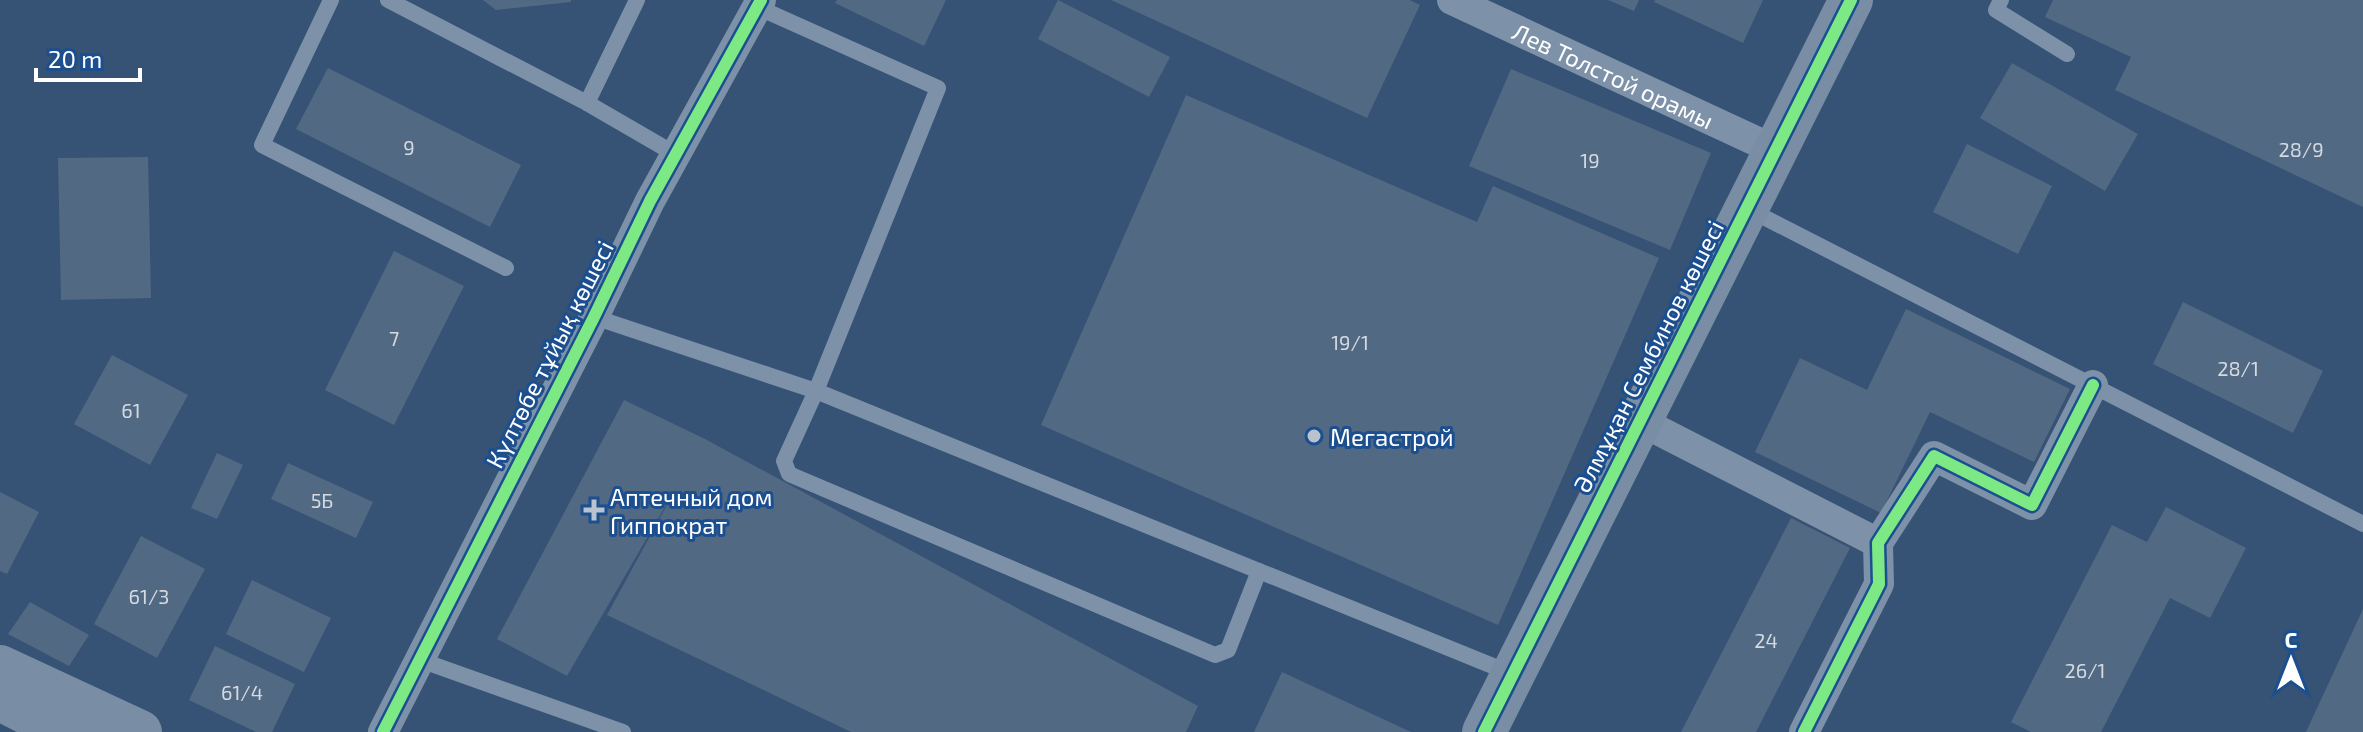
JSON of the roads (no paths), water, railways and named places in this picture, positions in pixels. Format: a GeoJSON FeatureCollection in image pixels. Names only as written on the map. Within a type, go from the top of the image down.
{"type":"FeatureCollection","features":[{"type":"Feature","properties":{"kind":"street","name":"Лев Толстой орамы"},"geometry":{"type":"LineString","coordinates":[[1452,0],[1775,150]]}},
{"type":"Feature","properties":{"kind":"street","name":"Күлтөбе тұйық көшесі"},"geometry":{"type":"LineString","coordinates":[[383,732],[675,154],[759,3]]}},
{"type":"Feature","properties":{"kind":"street","name":"Әлмұқан Сембинов көшесі"},"geometry":{"type":"LineString","coordinates":[[1484,732],[1747,208],[1841,3]]}},
{"type":"Feature","properties":{"kind":"street"},"geometry":{"type":"LineString","coordinates":[[1804,732],[1879,584],[1878,543],[1934,456],[2032,505],[2093,385]]}},
{"type":"Feature","properties":{"kind":"street"},"geometry":{"type":"LineString","coordinates":[[1640,421],[1878,543]]}},
{"type":"Feature","properties":{"kind":"street"},"geometry":{"type":"LineString","coordinates":[[0,667],[140,732]]}},
{"type":"Feature","properties":{"kind":"street"},"geometry":{"type":"LineString","coordinates":[[0,699],[66,732]]}},
{"type":"Feature","properties":{"kind":"lane"},"geometry":{"type":"LineString","coordinates":[[331,0],[262,145],[506,268]]}},
{"type":"Feature","properties":{"kind":"lane"},"geometry":{"type":"LineString","coordinates":[[388,0],[587,103],[675,154]]}},
{"type":"Feature","properties":{"kind":"lane"},"geometry":{"type":"LineString","coordinates":[[587,103],[637,0]]}},
{"type":"Feature","properties":{"kind":"lane"},"geometry":{"type":"LineString","coordinates":[[2001,0],[1996,10],[2067,54]]}},
{"type":"Feature","properties":{"kind":"lane"},"geometry":{"type":"LineString","coordinates":[[759,3],[938,88],[816,391],[784,461],[789,474],[1215,655],[1228,650],[1259,571]]}},
{"type":"Feature","properties":{"kind":"lane"},"geometry":{"type":"LineString","coordinates":[[1747,208],[2363,524]]}},
{"type":"Feature","properties":{"kind":"lane"},"geometry":{"type":"LineString","coordinates":[[594,317],[816,391],[1513,674]]}},
{"type":"Feature","properties":{"kind":"lane"},"geometry":{"type":"LineString","coordinates":[[420,660],[623,732]]}},
{"type":"Feature","properties":{"kind":"place","name":"Мегастрой"},"geometry":{"type":"Point","coordinates":[1314,436]}},
{"type":"Feature","properties":{"kind":"place","name":"Аптечный дом Гиппократ"},"geometry":{"type":"Point","coordinates":[594,510]}}]}
